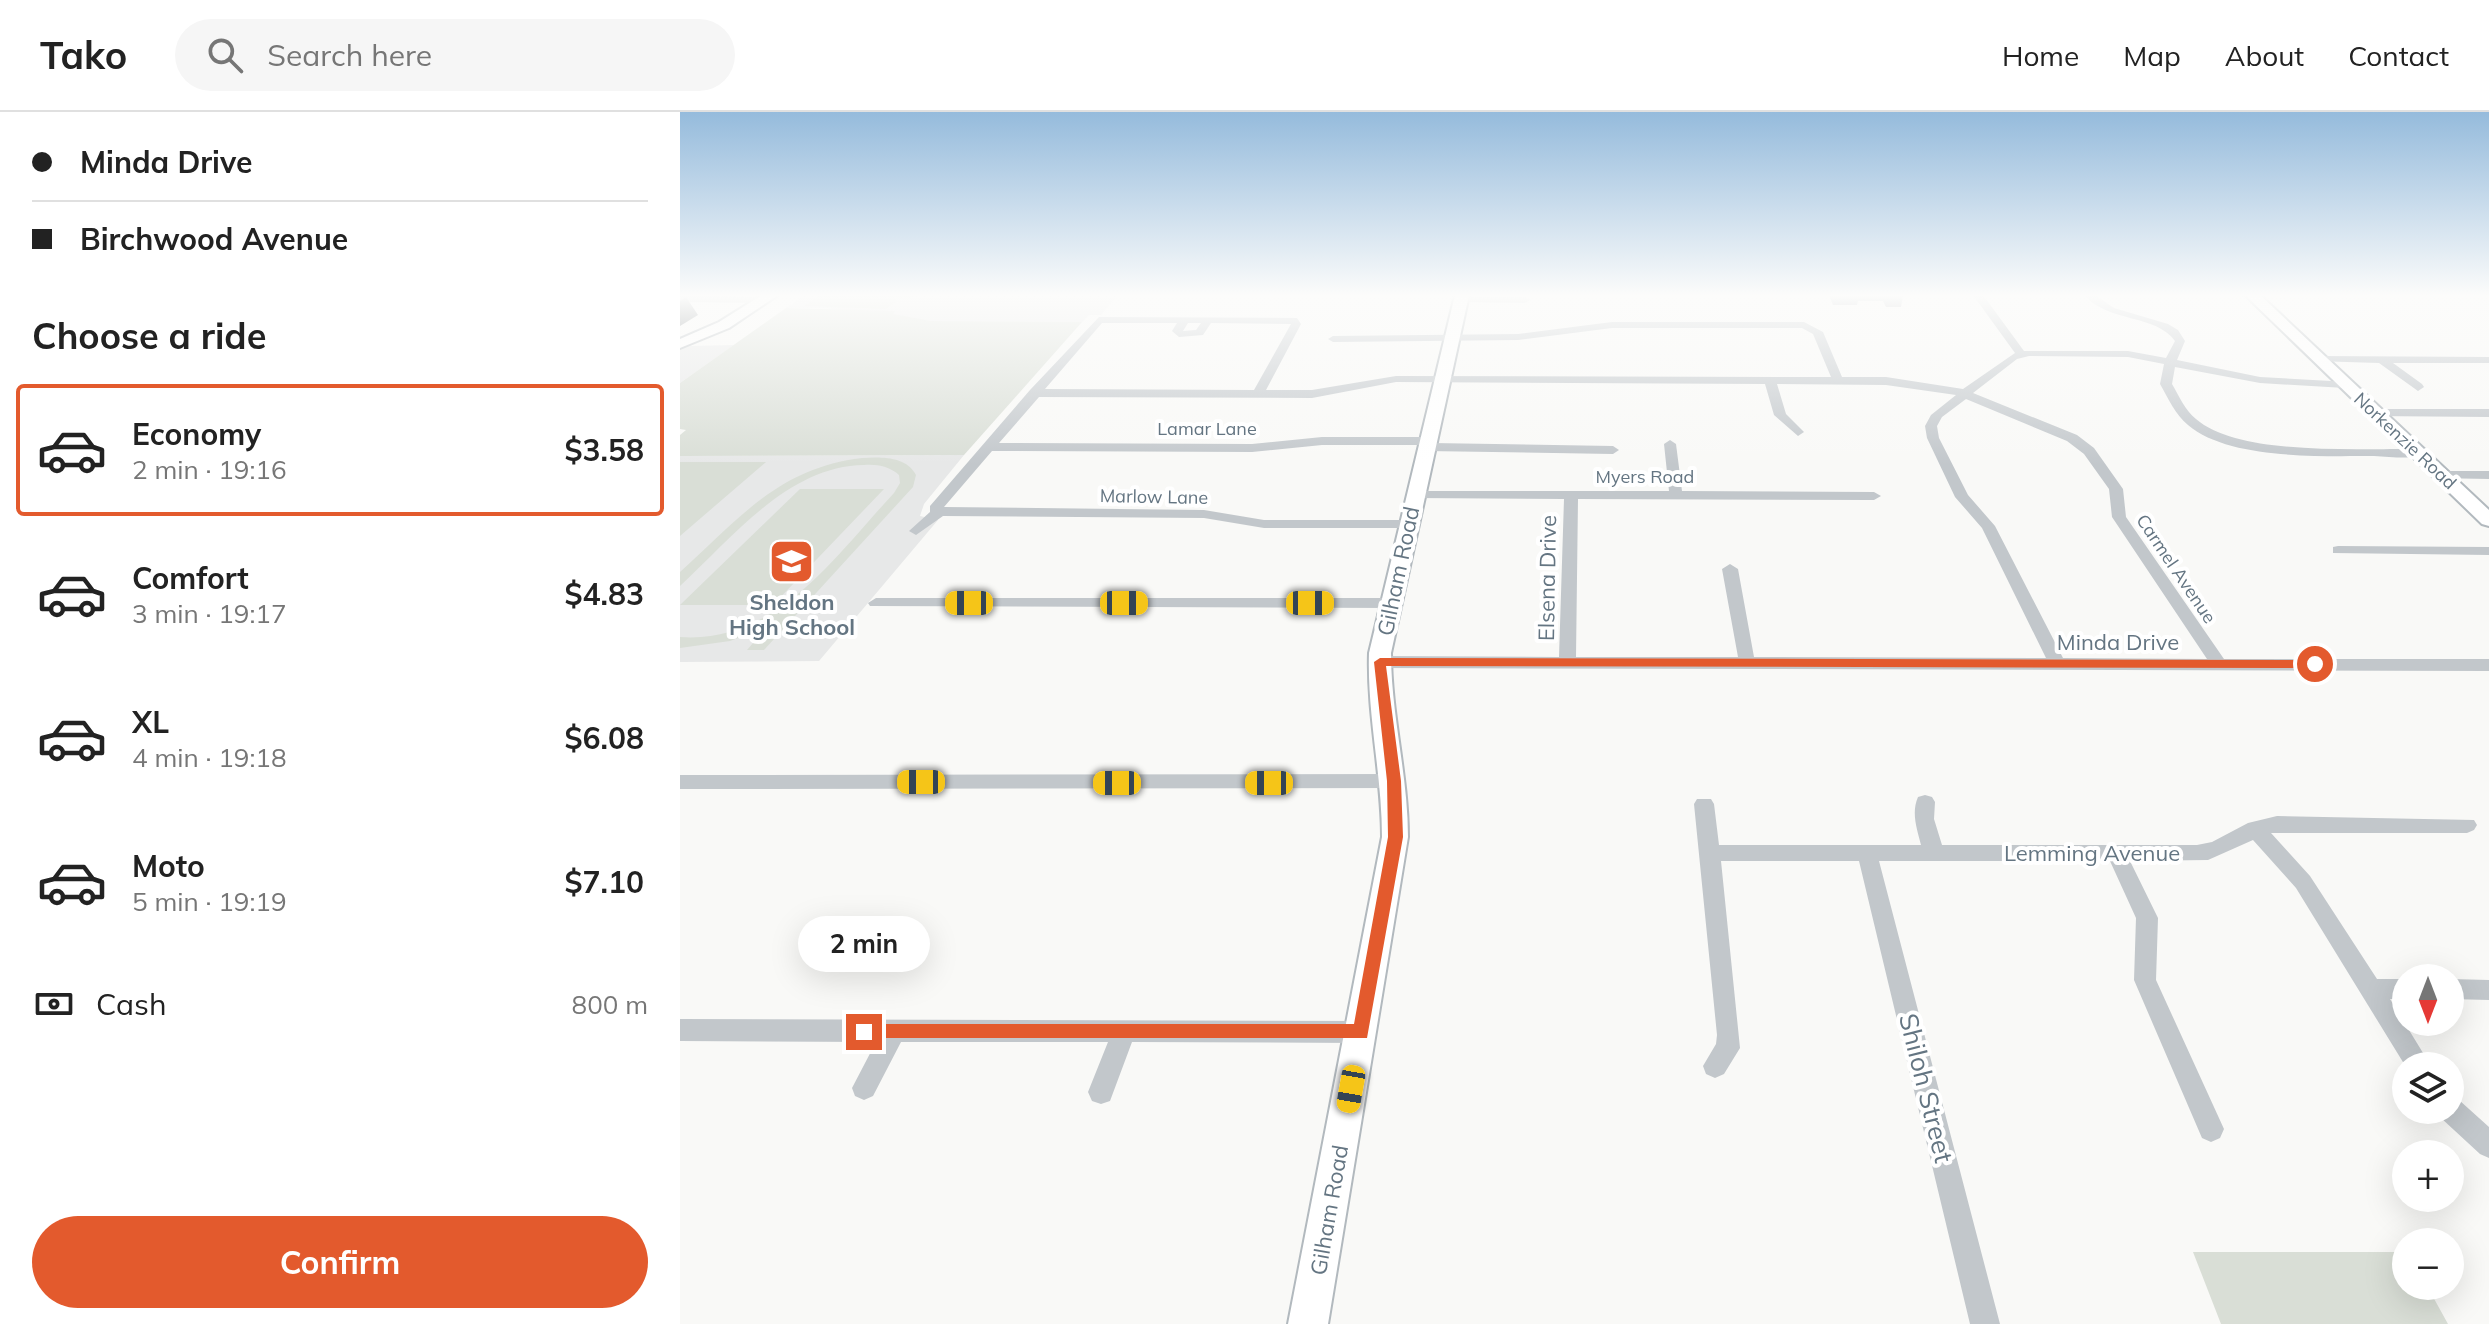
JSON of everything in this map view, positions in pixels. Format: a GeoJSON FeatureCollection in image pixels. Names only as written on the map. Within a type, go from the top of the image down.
{"type":"FeatureCollection","features":[{"type":"Feature","properties":{"kind":"street"},"geometry":{"type":"LineString","coordinates":[[916,531],[943,513],[935,509],[936,505],[1070,352]]}},
{"type":"Feature","properties":{"kind":"street"},"geometry":{"type":"LineString","coordinates":[[1258,394],[1281,352]]}},
{"type":"Feature","properties":{"kind":"street","name":"Gilham Road"},"geometry":{"type":"LineString","coordinates":[[1308,1324],[1395,837],[1394,781],[1380,662],[1390,603],[1448,352]]}},
{"type":"Feature","properties":{"kind":"street"},"geometry":{"type":"LineString","coordinates":[[1826,352],[1838,381]]}},
{"type":"Feature","properties":{"kind":"street"},"geometry":{"type":"LineString","coordinates":[[2175,352],[2166,384],[2183,412],[2201,428],[2225,440],[2255,446],[2419,453]]}},
{"type":"Feature","properties":{"kind":"street","name":"Norkenzie Road"},"geometry":{"type":"LineString","coordinates":[[2310,352],[2489,520]]}},
{"type":"Feature","properties":{"kind":"street"},"geometry":{"type":"LineString","coordinates":[[2058,665],[1988,526],[1962,497],[1932,434],[1931,426],[1937,415],[2021,354],[2105,353],[2260,380],[2345,384]]}},
{"type":"Feature","properties":{"kind":"street"},"geometry":{"type":"LineString","coordinates":[[2318,359],[2489,360]]}},
{"type":"Feature","properties":{"kind":"street"},"geometry":{"type":"LineString","coordinates":[[2381,359],[2418,387]]}},
{"type":"Feature","properties":{"kind":"street"},"geometry":{"type":"LineString","coordinates":[[1144,393],[1155,378]]}},
{"type":"Feature","properties":{"kind":"street","name":"Carmel Avenue"},"geometry":{"type":"LineString","coordinates":[[1034,393],[1315,394],[1384,380],[1441,380],[1838,381],[1912,383],[1965,394],[2066,435],[2086,448],[2117,492],[2119,517],[2219,664]]}},
{"type":"Feature","properties":{"kind":"street"},"geometry":{"type":"LineString","coordinates":[[1770,381],[1780,415],[1798,432]]}},
{"type":"Feature","properties":{"kind":"street"},"geometry":{"type":"LineString","coordinates":[[2376,413],[2489,413]]}},
{"type":"Feature","properties":{"kind":"street","name":"Lamar Lane"},"geometry":{"type":"LineString","coordinates":[[987,447],[1252,448],[1322,441],[1613,450]]}},
{"type":"Feature","properties":{"kind":"street"},"geometry":{"type":"LineString","coordinates":[[1670,444],[1676,495]]}},
{"type":"Feature","properties":{"kind":"street"},"geometry":{"type":"LineString","coordinates":[[2441,475],[2489,475]]}},
{"type":"Feature","properties":{"kind":"street","name":"Myers Road"},"geometry":{"type":"LineString","coordinates":[[1415,494],[1874,496]]}},
{"type":"Feature","properties":{"kind":"street","name":"Elsena Drive"},"geometry":{"type":"LineString","coordinates":[[1567,663],[1571,495]]}},
{"type":"Feature","properties":{"kind":"street","name":"Marlow Lane"},"geometry":{"type":"LineString","coordinates":[[943,513],[1204,514],[1264,524],[1408,524]]}},
{"type":"Feature","properties":{"kind":"street"},"geometry":{"type":"LineString","coordinates":[[2338,550],[2489,551]]}},
{"type":"Feature","properties":{"kind":"street"},"geometry":{"type":"LineString","coordinates":[[1730,569],[1747,663]]}},
{"type":"Feature","properties":{"kind":"street"},"geometry":{"type":"LineString","coordinates":[[876,603],[1390,603]]}},
{"type":"Feature","properties":{"kind":"street","name":"Minda Drive"},"geometry":{"type":"LineString","coordinates":[[1380,662],[2489,665]]}},
{"type":"Feature","properties":{"kind":"street"},"geometry":{"type":"LineString","coordinates":[[680,782],[1394,781]]}},
{"type":"Feature","properties":{"kind":"street"},"geometry":{"type":"LineString","coordinates":[[1925,802],[1924,819],[1934,853]]}},
{"type":"Feature","properties":{"kind":"street"},"geometry":{"type":"LineString","coordinates":[[1704,804],[1729,1035],[1728,1048],[1715,1066]]}},
{"type":"Feature","properties":{"kind":"street","name":"Lemming Avenue"},"geometry":{"type":"LineString","coordinates":[[1710,853],[2207,853],[2223,848],[2255,829],[2277,824],[2467,825]]}},
{"type":"Feature","properties":{"kind":"street"},"geometry":{"type":"LineString","coordinates":[[2255,829],[2295,870],[2410,1052]]}},
{"type":"Feature","properties":{"kind":"street","name":"Shiloh Street"},"geometry":{"type":"LineString","coordinates":[[1867,853],[1985,1324]]}},
{"type":"Feature","properties":{"kind":"street"},"geometry":{"type":"LineString","coordinates":[[2116,853],[2147,918],[2145,980],[2211,1129]]}},
{"type":"Feature","properties":{"kind":"street"},"geometry":{"type":"LineString","coordinates":[[2371,989],[2392,989]]}},
{"type":"Feature","properties":{"kind":"street"},"geometry":{"type":"LineString","coordinates":[[2464,989],[2489,990]]}},
{"type":"Feature","properties":{"kind":"street"},"geometry":{"type":"LineString","coordinates":[[680,1030],[1361,1032]]}},
{"type":"Feature","properties":{"kind":"street"},"geometry":{"type":"LineString","coordinates":[[1101,1092],[1124,1031]]}},
{"type":"Feature","properties":{"kind":"street"},"geometry":{"type":"LineString","coordinates":[[864,1088],[894,1032]]}},
{"type":"Feature","properties":{"kind":"street"},"geometry":{"type":"LineString","coordinates":[[2464,1122],[2489,1145]]}},
{"type":"Feature","properties":{"kind":"shaded area"},"geometry":{"type":"Polygon","coordinates":[[[680,352],[725,352],[680,383],[680,352]]]}},
{"type":"Feature","properties":{"kind":"shaded area"},"geometry":{"type":"Polygon","coordinates":[[[724,352],[1056,352],[964,455],[680,456],[680,435],[686,430],[680,429],[680,383],[724,352]]]}},
{"type":"Feature","properties":{"kind":"shaded area","name":"Sheldon High School"},"geometry":{"type":"Polygon","coordinates":[[[964,455],[924,504],[920,516],[938,520],[819,661],[680,662],[680,456],[964,455]]]}},
{"type":"Feature","properties":{"kind":"shaded area"},"geometry":{"type":"Polygon","coordinates":[[[862,458],[885,458],[906,464],[916,475],[913,487],[764,650],[747,650],[766,628],[730,641],[680,648],[680,637],[715,635],[746,626],[775,611],[801,591],[894,493],[900,483],[899,475],[878,465],[869,465],[836,469],[810,478],[763,508],[680,586],[680,572],[741,515],[783,484],[832,464],[862,458]]]}},
{"type":"Feature","properties":{"kind":"shaded area"},"geometry":{"type":"Polygon","coordinates":[[[680,462],[766,462],[680,536],[680,462]]]}},
{"type":"Feature","properties":{"kind":"shaded area"},"geometry":{"type":"Polygon","coordinates":[[[800,489],[884,489],[773,605],[680,605],[800,489]]]}},
{"type":"Feature","properties":{"kind":"shaded area"},"geometry":{"type":"Polygon","coordinates":[[[2193,1252],[2392,1252],[2392,1300],[2435,1300],[2448,1324],[2221,1324],[2193,1252]]]}},
{"type":"Feature","properties":{"kind":"place","name":"Sheldon High School"},"geometry":{"type":"Point","coordinates":[792,561]}},
{"type":"Feature","properties":{"kind":"route"},"geometry":{"type":"LineString","coordinates":[[864,1032],[1361,1032],[1395,837],[1394,781],[1380,662],[2315,664]]}}]}
